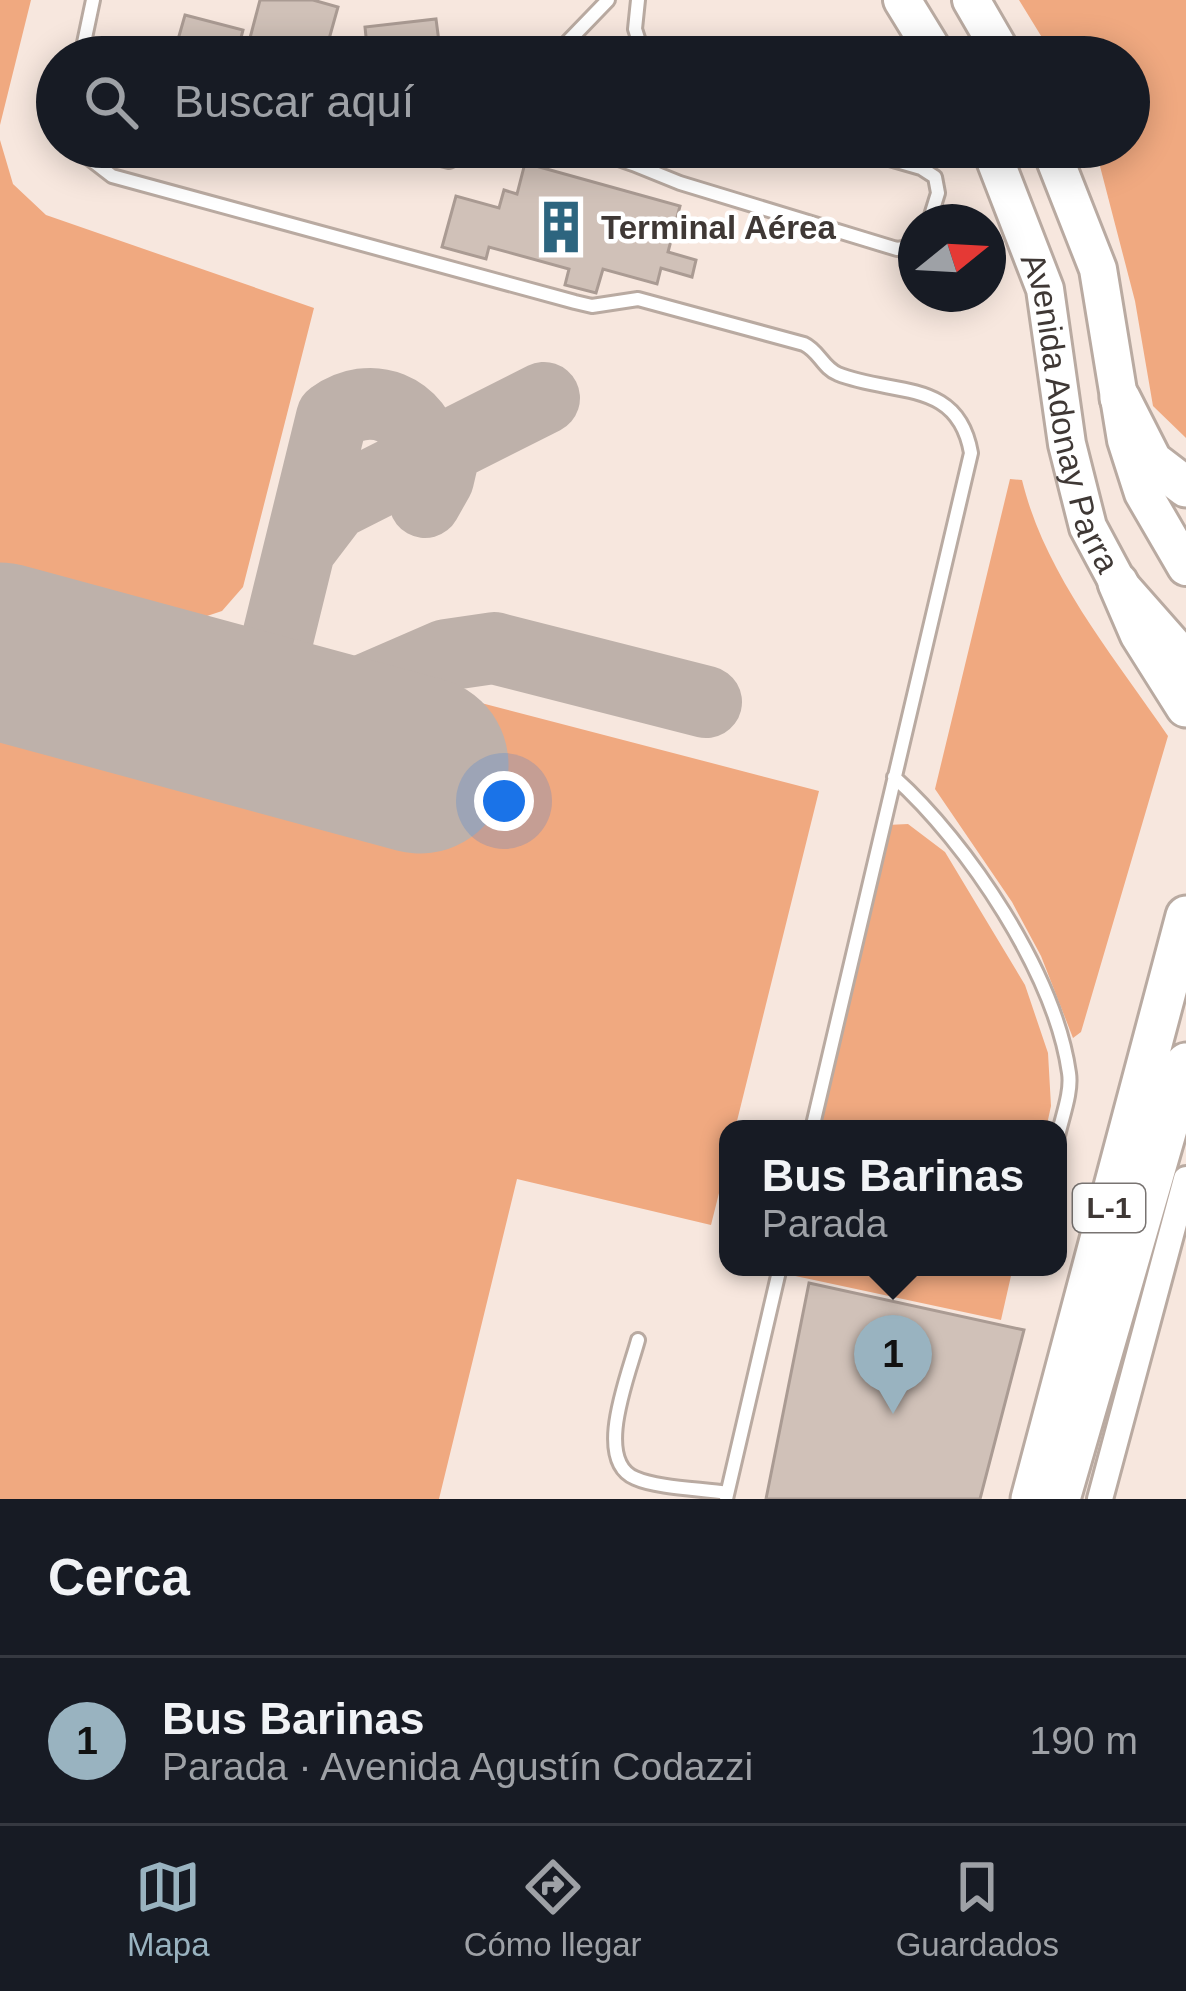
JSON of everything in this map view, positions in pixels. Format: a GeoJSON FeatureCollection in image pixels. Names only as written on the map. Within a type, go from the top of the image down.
{"type":"FeatureCollection","features":[{"type":"Feature","properties":{"kind":"main road"},"geometry":{"type":"LineString","coordinates":[[1120,398],[1152,460],[1186,487]]}},
{"type":"Feature","properties":{"kind":"main road"},"geometry":{"type":"LineString","coordinates":[[1118,583],[1140,634],[1186,707]]}},
{"type":"Feature","properties":{"kind":"main road","name":"L-1"},"geometry":{"type":"LineString","coordinates":[[1030,1499],[1186,916]]}},
{"type":"Feature","properties":{"kind":"main road","name":"L-1"},"geometry":{"type":"LineString","coordinates":[[1060,1499],[1186,1063]]}},
{"type":"Feature","properties":{"kind":"street"},"geometry":{"type":"LineString","coordinates":[[902,0],[924,36]]}},
{"type":"Feature","properties":{"kind":"street"},"geometry":{"type":"LineString","coordinates":[[971,0],[992,36]]}},
{"type":"Feature","properties":{"kind":"street","name":"Avenida Adonay Parra"},"geometry":{"type":"LineString","coordinates":[[998,168],[1045,289],[1067,444],[1088,527],[1118,583],[1186,660]]}},
{"type":"Feature","properties":{"kind":"street","name":"Avenida Adonay Parra"},"geometry":{"type":"LineString","coordinates":[[1058,168],[1098,268],[1126,440],[1143,493],[1186,567]]}},
{"type":"Feature","properties":{"kind":"street","name":"L-1"},"geometry":{"type":"LineString","coordinates":[[1100,1499],[1176,1253],[1186,1179]]}},
{"type":"Feature","properties":{"kind":"lane"},"geometry":{"type":"LineString","coordinates":[[85,36],[93,0]]}},
{"type":"Feature","properties":{"kind":"lane"},"geometry":{"type":"LineString","coordinates":[[573,36],[608,0]]}},
{"type":"Feature","properties":{"kind":"lane"},"geometry":{"type":"LineString","coordinates":[[637,36],[638,0]]}},
{"type":"Feature","properties":{"kind":"lane"},"geometry":{"type":"LineString","coordinates":[[101,168],[112,176],[575,302],[592,306],[638,299],[804,344],[835,374],[942,400],[957,415],[968,436],[970,453],[814,1120]]}},
{"type":"Feature","properties":{"kind":"lane"},"geometry":{"type":"LineString","coordinates":[[643,168],[898,249]]}},
{"type":"Feature","properties":{"kind":"lane"},"geometry":{"type":"LineString","coordinates":[[921,168],[935,177],[935,204]]}},
{"type":"Feature","properties":{"kind":"lane"},"geometry":{"type":"LineString","coordinates":[[894,777],[943,823],[1013,928],[1054,1015],[1070,1078],[1061,1120]]}},
{"type":"Feature","properties":{"kind":"lane"},"geometry":{"type":"LineString","coordinates":[[638,1340],[612,1444],[618,1465],[635,1478],[727,1496],[778,1276]]}},
{"type":"Feature","properties":{"kind":"shaded area"},"geometry":{"type":"Polygon","coordinates":[[[0,0],[31,0],[0,125],[0,0]]]}},
{"type":"Feature","properties":{"kind":"shaded area"},"geometry":{"type":"Polygon","coordinates":[[[1019,0],[1186,0],[1186,438],[1153,406],[1135,301],[1100,168],[1150,168],[1150,36],[1041,36],[1019,0]]]}},
{"type":"Feature","properties":{"kind":"shaded area"},"geometry":{"type":"Polygon","coordinates":[[[0,140],[13,184],[46,215],[314,308],[243,587],[222,611],[183,624],[0,566],[0,140]]]}},
{"type":"Feature","properties":{"kind":"shaded area"},"geometry":{"type":"Polygon","coordinates":[[[1010,479],[1022,480],[1064,581],[1168,736],[1081,1032],[1073,1038],[1041,956],[1012,902],[935,789],[1010,479]]]}},
{"type":"Feature","properties":{"kind":"shaded area"},"geometry":{"type":"Polygon","coordinates":[[[462,698],[819,791],[737,1120],[719,1120],[719,1193],[711,1225],[517,1179],[439,1499],[0,1499],[0,730],[416,841],[462,698]]]}},
{"type":"Feature","properties":{"kind":"shaded area"},"geometry":{"type":"Polygon","coordinates":[[[908,824],[945,852],[1025,985],[1048,1053],[1048,1120],[821,1120],[887,825],[908,824]]]}},
{"type":"Feature","properties":{"kind":"shaded area"},"geometry":{"type":"Polygon","coordinates":[[[795,1276],[1011,1276],[1001,1320],[795,1276]]]}},
{"type":"Feature","properties":{"kind":"building"},"geometry":{"type":"Polygon","coordinates":[[[260,0],[313,0],[338,7],[330,36],[251,36],[260,0]]]}},
{"type":"Feature","properties":{"kind":"building"},"geometry":{"type":"Polygon","coordinates":[[[185,15],[243,30],[241,36],[179,36],[185,15]]]}},
{"type":"Feature","properties":{"kind":"building"},"geometry":{"type":"Polygon","coordinates":[[[436,19],[438,36],[366,36],[365,27],[436,19]]]}},
{"type":"Feature","properties":{"kind":"building","name":"Terminal Aérea"},"geometry":{"type":"Polygon","coordinates":[[[524,168],[543,168],[680,206],[668,252],[696,260],[692,277],[661,268],[657,284],[603,269],[596,293],[565,285],[569,269],[489,247],[486,259],[442,247],[456,196],[499,208],[504,190],[517,194],[524,168]]]}},
{"type":"Feature","properties":{"kind":"building"},"geometry":{"type":"Polygon","coordinates":[[[809,1283],[1024,1330],[980,1499],[766,1499],[809,1283]]]}},
{"type":"Feature","properties":{"kind":"taxiway"},"geometry":{"type":"LineString","coordinates":[[302,546],[334,504],[544,398]]}},
{"type":"Feature","properties":{"kind":"taxiway"},"geometry":{"type":"LineString","coordinates":[[143,690],[216,697],[242,687],[273,657],[332,417],[377,404],[414,425],[427,455],[442,462],[425,502]]}},
{"type":"Feature","properties":{"kind":"taxiway"},"geometry":{"type":"LineString","coordinates":[[280,727],[446,655],[494,648],[706,702]]}},
{"type":"Feature","properties":{"kind":"runway"},"geometry":{"type":"LineString","coordinates":[[0,651],[420,765]]}},
{"type":"Feature","properties":{"kind":"place","name":"Terminal Aérea"},"geometry":{"type":"Point","coordinates":[561,227]}},
{"type":"Feature","properties":{"kind":"place","name":"Bus Barinas"},"geometry":{"type":"Point","coordinates":[893,1414]}}]}
